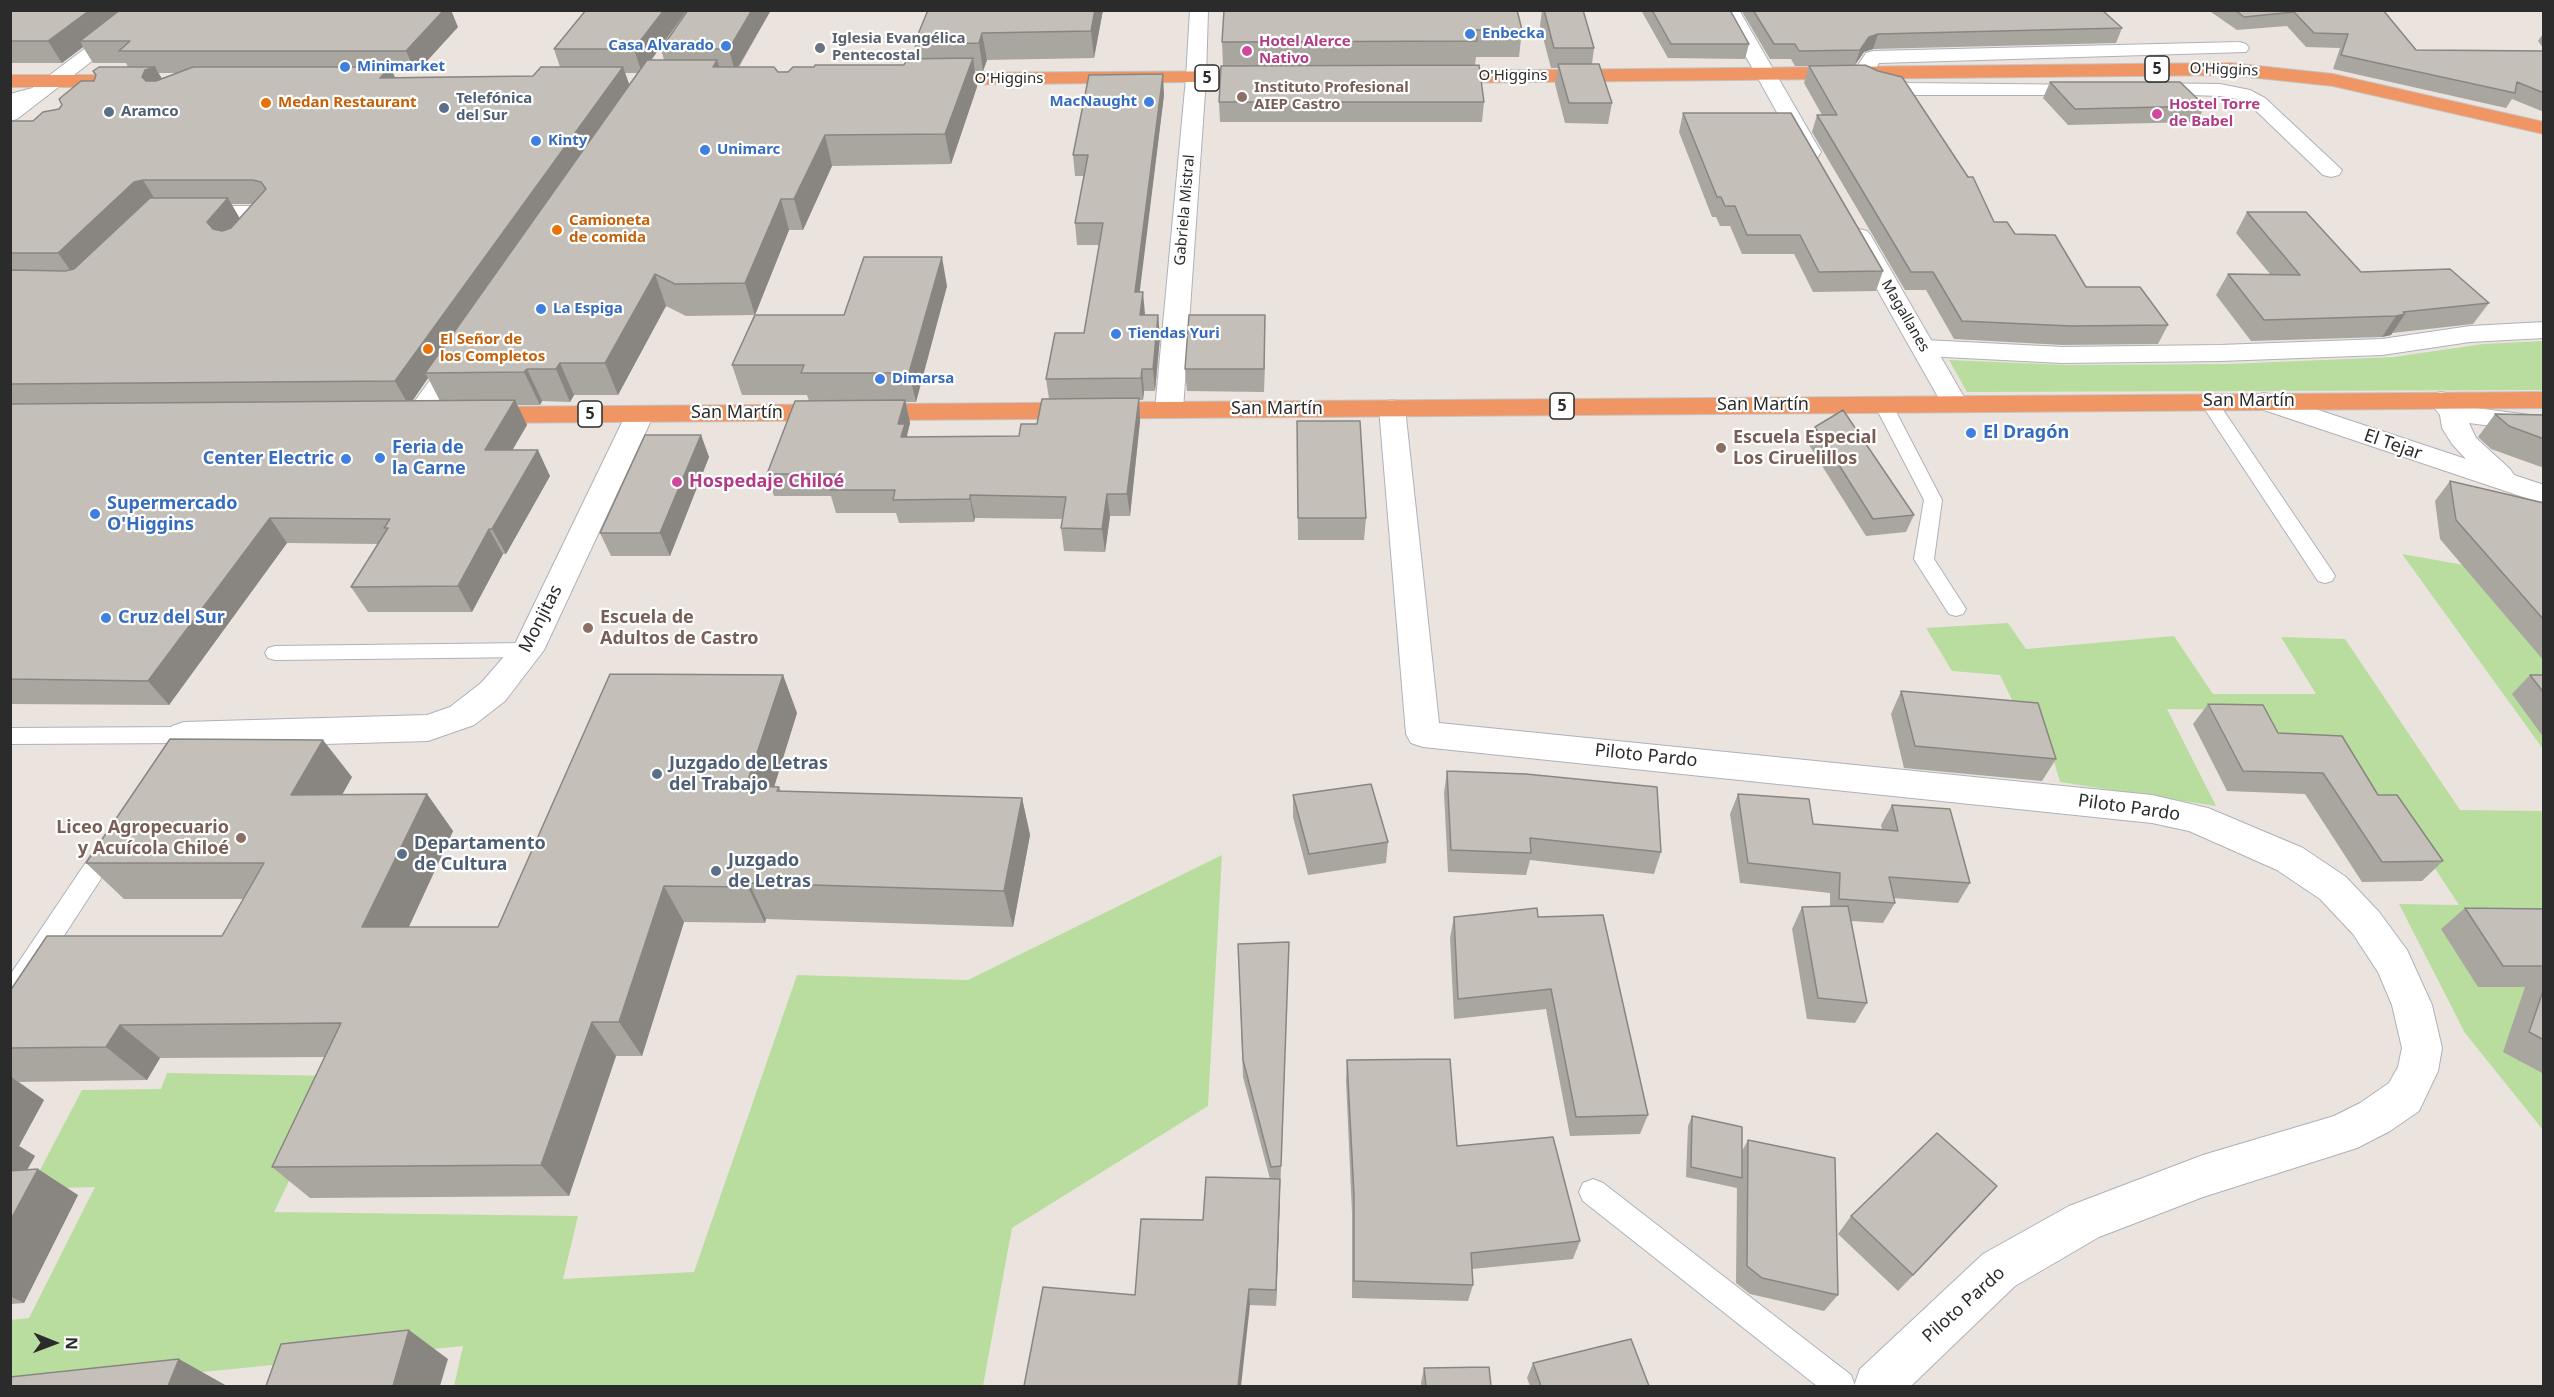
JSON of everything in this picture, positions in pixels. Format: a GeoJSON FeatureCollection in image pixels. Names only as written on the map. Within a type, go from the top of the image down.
{"type":"FeatureCollection","features":[{"type":"Feature","properties":{"kind":"highway","name":"O'Higgins"},"geometry":{"type":"LineString","coordinates":[[1421,77],[1765,75],[2196,68],[2256,71],[2373,88],[2544,128]]}},
{"type":"Feature","properties":{"kind":"highway","name":"O'Higgins"},"geometry":{"type":"LineString","coordinates":[[917,80],[1291,77]]}},
{"type":"Feature","properties":{"kind":"highway"},"geometry":{"type":"LineString","coordinates":[[10,81],[56,85],[152,81]]}},
{"type":"Feature","properties":{"kind":"highway","name":"San Martín"},"geometry":{"type":"LineString","coordinates":[[408,416],[2264,401],[2447,407],[2544,400]]}},
{"type":"Feature","properties":{"kind":"street"},"geometry":{"type":"LineString","coordinates":[[10,115],[56,85],[149,10]]}},
{"type":"Feature","properties":{"kind":"street","name":"Gabriela Mistral"},"geometry":{"type":"LineString","coordinates":[[1169,410],[1196,78],[1199,10]]}},
{"type":"Feature","properties":{"kind":"street"},"geometry":{"type":"LineString","coordinates":[[1729,10],[1824,176]]}},
{"type":"Feature","properties":{"kind":"street","name":"O'Higgins"},"geometry":{"type":"LineString","coordinates":[[2239,48],[1873,57],[1863,73],[1880,82],[1909,89],[2220,90],[2243,94],[2258,102],[2331,170]]}},
{"type":"Feature","properties":{"kind":"street"},"geometry":{"type":"LineString","coordinates":[[10,100],[56,85]]}},
{"type":"Feature","properties":{"kind":"street"},"geometry":{"type":"LineString","coordinates":[[170,213],[266,213],[236,246]]}},
{"type":"Feature","properties":{"kind":"street","name":"Magallanes"},"geometry":{"type":"LineString","coordinates":[[1848,217],[1955,404]]}},
{"type":"Feature","properties":{"kind":"street"},"geometry":{"type":"LineString","coordinates":[[1924,348],[2062,355],[2220,353],[2382,347],[2470,334],[2544,330]]}},
{"type":"Feature","properties":{"kind":"street"},"geometry":{"type":"LineString","coordinates":[[408,416],[471,340]]}},
{"type":"Feature","properties":{"kind":"street","name":"El Tejar"},"geometry":{"type":"LineString","coordinates":[[2264,401],[2533,492]]}},
{"type":"Feature","properties":{"kind":"street","name":"San Martín"},"geometry":{"type":"LineString","coordinates":[[2447,407],[2544,425]]}},
{"type":"Feature","properties":{"kind":"street","name":"El Tejar"},"geometry":{"type":"LineString","coordinates":[[2447,407],[2466,444],[2486,464],[2533,492]]}},
{"type":"Feature","properties":{"kind":"street","name":"Piloto Pardo"},"geometry":{"type":"LineString","coordinates":[[1392,408],[1423,734],[2152,808],[2195,818],[2290,859],[2333,888],[2366,923],[2393,962],[2412,1005],[2422,1048],[2418,1071],[2404,1097],[2375,1117],[2342,1134],[2204,1176],[2085,1221],[1999,1270],[1877,1386]]}},
{"type":"Feature","properties":{"kind":"street","name":"Monjitas"},"geometry":{"type":"LineString","coordinates":[[177,744],[428,728],[445,724],[462,716],[493,692],[528,650],[640,414]]}},
{"type":"Feature","properties":{"kind":"lane"},"geometry":{"type":"LineString","coordinates":[[56,85],[92,93]]}},
{"type":"Feature","properties":{"kind":"lane"},"geometry":{"type":"LineString","coordinates":[[2209,402],[2325,576]]}},
{"type":"Feature","properties":{"kind":"lane"},"geometry":{"type":"LineString","coordinates":[[1883,404],[1933,500],[1924,559],[1956,609]]}},
{"type":"Feature","properties":{"kind":"lane"},"geometry":{"type":"LineString","coordinates":[[275,653],[528,650]]}},
{"type":"Feature","properties":{"kind":"lane"},"geometry":{"type":"LineString","coordinates":[[10,736],[177,744]]}},
{"type":"Feature","properties":{"kind":"lane"},"geometry":{"type":"LineString","coordinates":[[10,997],[119,832]]}},
{"type":"Feature","properties":{"kind":"lane"},"geometry":{"type":"LineString","coordinates":[[1593,1192],[1840,1386]]}},
{"type":"Feature","properties":{"kind":"green space"},"geometry":{"type":"Polygon","coordinates":[[[2543,341],[2543,390],[1967,392],[1949,360],[2067,365],[2228,364],[2394,357],[2483,344],[2543,341]]]}},
{"type":"Feature","properties":{"kind":"green space"},"geometry":{"type":"Polygon","coordinates":[[[2402,554],[2543,579],[2543,749],[2402,554]]]}},
{"type":"Feature","properties":{"kind":"green space"},"geometry":{"type":"Polygon","coordinates":[[[2008,623],[2026,649],[2174,636],[2213,694],[2316,694],[2281,637],[2345,639],[2460,810],[2543,811],[2543,1130],[2465,1033],[2399,904],[2459,905],[2392,803],[2264,741],[2246,710],[2167,709],[2216,806],[2060,782],[2040,713],[2016,708],[2000,675],[1952,671],[1926,628],[2008,623]]]}},
{"type":"Feature","properties":{"kind":"green space"},"geometry":{"type":"Polygon","coordinates":[[[1222,855],[1208,1106],[1012,1228],[983,1386],[454,1386],[463,1346],[63,1386],[11,1386],[10,1320],[29,1318],[95,1187],[30,1189],[82,1090],[161,1089],[167,1073],[340,1076],[274,1212],[578,1216],[563,1279],[694,1272],[797,975],[968,980],[1222,855]]]}},
{"type":"Feature","properties":{"kind":"building"},"geometry":{"type":"Polygon","coordinates":[[[10,10],[90,10],[48,41],[10,41],[10,10]]]}},
{"type":"Feature","properties":{"kind":"building"},"geometry":{"type":"Polygon","coordinates":[[[120,10],[444,10],[406,51],[119,51],[130,41],[80,41],[120,10]]]}},
{"type":"Feature","properties":{"kind":"building"},"geometry":{"type":"Polygon","coordinates":[[[586,10],[664,10],[634,49],[554,49],[586,10]]]}},
{"type":"Feature","properties":{"kind":"building"},"geometry":{"type":"Polygon","coordinates":[[[688,10],[752,10],[729,49],[661,49],[688,10]]]}},
{"type":"Feature","properties":{"kind":"building"},"geometry":{"type":"Polygon","coordinates":[[[928,10],[1095,10],[1091,31],[982,33],[979,43],[914,44],[928,10]]]}},
{"type":"Feature","properties":{"kind":"building"},"geometry":{"type":"Polygon","coordinates":[[[1224,10],[1517,10],[1522,30],[1476,30],[1477,41],[1222,42],[1224,10]]]}},
{"type":"Feature","properties":{"kind":"building"},"geometry":{"type":"Polygon","coordinates":[[[1544,10],[1583,10],[1594,48],[1554,48],[1544,10]]]}},
{"type":"Feature","properties":{"kind":"building"},"geometry":{"type":"Polygon","coordinates":[[[1652,10],[1730,10],[1749,44],[1671,44],[1652,10]]]}},
{"type":"Feature","properties":{"kind":"building"},"geometry":{"type":"Polygon","coordinates":[[[1753,10],[2102,10],[2122,28],[1878,34],[1869,37],[1860,50],[1799,51],[1795,44],[1774,44],[1753,10]]]}},
{"type":"Feature","properties":{"kind":"building"},"geometry":{"type":"Polygon","coordinates":[[[2235,10],[2383,10],[2416,50],[2544,51],[2544,93],[2517,82],[2515,93],[2341,55],[2348,34],[2314,33],[2294,12],[2244,17],[2235,10]]]}},
{"type":"Feature","properties":{"kind":"building"},"geometry":{"type":"Polygon","coordinates":[[[973,58],[945,134],[825,135],[794,199],[781,199],[745,283],[675,284],[655,274],[605,363],[560,363],[556,369],[527,369],[524,372],[425,373],[647,60],[717,60],[713,67],[774,67],[778,72],[788,72],[793,67],[814,67],[815,65],[904,65],[907,59],[973,58]]]}},
{"type":"Feature","properties":{"kind":"building"},"geometry":{"type":"Polygon","coordinates":[[[1558,64],[1599,64],[1612,103],[1569,103],[1558,64]]]}},
{"type":"Feature","properties":{"kind":"building"},"geometry":{"type":"Polygon","coordinates":[[[1479,65],[1484,102],[1219,102],[1221,66],[1479,65]]]}},
{"type":"Feature","properties":{"kind":"building"},"geometry":{"type":"Polygon","coordinates":[[[1865,65],[1902,77],[1968,177],[1973,177],[1994,222],[2007,222],[2015,234],[2055,235],[2086,287],[2140,287],[2168,325],[2071,326],[1962,321],[1933,272],[1911,272],[1817,115],[1837,115],[1809,66],[1865,65]]]}},
{"type":"Feature","properties":{"kind":"building"},"geometry":{"type":"Polygon","coordinates":[[[99,67],[155,67],[145,70],[142,77],[146,81],[156,81],[193,67],[390,67],[380,78],[533,76],[541,67],[623,67],[395,381],[10,384],[10,270],[65,271],[74,269],[150,198],[228,198],[207,222],[213,229],[222,231],[231,228],[266,189],[261,182],[253,180],[143,180],[134,182],[58,253],[10,253],[10,121],[33,121],[43,112],[59,109],[62,105],[59,99],[81,81],[94,81],[96,75],[93,71],[99,67]]]}},
{"type":"Feature","properties":{"kind":"building"},"geometry":{"type":"Polygon","coordinates":[[[1163,74],[1135,292],[1143,292],[1140,315],[1158,315],[1153,369],[1142,369],[1141,378],[1046,379],[1055,333],[1084,333],[1103,223],[1075,223],[1088,155],[1073,155],[1089,75],[1163,74]]]}},
{"type":"Feature","properties":{"kind":"building"},"geometry":{"type":"Polygon","coordinates":[[[2050,82],[2180,82],[2205,106],[2075,109],[2050,82]]]}},
{"type":"Feature","properties":{"kind":"building"},"geometry":{"type":"Polygon","coordinates":[[[1683,113],[1791,113],[1883,271],[1819,272],[1800,235],[1747,235],[1735,206],[1725,206],[1721,197],[1717,197],[1683,113]]]}},
{"type":"Feature","properties":{"kind":"building"},"geometry":{"type":"Polygon","coordinates":[[[2247,212],[2306,212],[2361,272],[2450,269],[2489,303],[2403,312],[2405,314],[2396,316],[2264,320],[2228,274],[2300,275],[2247,212]]]}},
{"type":"Feature","properties":{"kind":"building"},"geometry":{"type":"Polygon","coordinates":[[[864,257],[942,257],[909,373],[801,373],[804,365],[732,365],[755,315],[844,315],[864,257]]]}},
{"type":"Feature","properties":{"kind":"building"},"geometry":{"type":"Polygon","coordinates":[[[1189,315],[1265,315],[1264,369],[1185,369],[1189,315]]]}},
{"type":"Feature","properties":{"kind":"building"},"geometry":{"type":"Polygon","coordinates":[[[1139,398],[1127,494],[1107,494],[1102,529],[1061,528],[1066,497],[970,495],[970,499],[893,500],[895,490],[830,490],[835,474],[767,474],[795,401],[905,400],[898,424],[905,424],[901,437],[1019,436],[1021,424],[1037,424],[1042,399],[1139,398]]]}},
{"type":"Feature","properties":{"kind":"building"},"geometry":{"type":"Polygon","coordinates":[[[515,400],[485,450],[538,450],[492,529],[489,529],[458,586],[351,587],[388,528],[384,528],[390,519],[270,518],[148,681],[10,679],[10,404],[515,400]]]}},
{"type":"Feature","properties":{"kind":"building"},"geometry":{"type":"Polygon","coordinates":[[[1843,410],[1914,515],[1873,519],[1815,427],[1843,410]]]}},
{"type":"Feature","properties":{"kind":"building"},"geometry":{"type":"Polygon","coordinates":[[[2495,414],[2544,415],[2544,439],[2509,426],[2495,414]]]}},
{"type":"Feature","properties":{"kind":"building"},"geometry":{"type":"Polygon","coordinates":[[[1297,421],[1360,421],[1366,518],[1298,518],[1297,421]]]}},
{"type":"Feature","properties":{"kind":"building"},"geometry":{"type":"Polygon","coordinates":[[[645,435],[701,435],[660,533],[600,533],[645,435]]]}},
{"type":"Feature","properties":{"kind":"building"},"geometry":{"type":"Polygon","coordinates":[[[2450,481],[2544,503],[2544,620],[2456,520],[2450,481]]]}},
{"type":"Feature","properties":{"kind":"building"},"geometry":{"type":"Polygon","coordinates":[[[610,674],[783,675],[746,786],[779,787],[777,791],[1022,798],[1004,891],[749,883],[748,887],[664,886],[619,1022],[592,1022],[541,1165],[272,1167],[341,1023],[120,1025],[106,1047],[10,1048],[10,991],[47,936],[222,936],[264,863],[86,863],[170,739],[323,740],[291,795],[427,794],[362,927],[498,927],[610,674]]]}},
{"type":"Feature","properties":{"kind":"building"},"geometry":{"type":"Polygon","coordinates":[[[2530,675],[2544,675],[2544,693],[2530,675]]]}},
{"type":"Feature","properties":{"kind":"building"},"geometry":{"type":"Polygon","coordinates":[[[1901,691],[2038,703],[2056,759],[1915,746],[1901,691]]]}},
{"type":"Feature","properties":{"kind":"building"},"geometry":{"type":"Polygon","coordinates":[[[2208,704],[2263,705],[2278,733],[2342,736],[2378,795],[2397,795],[2443,861],[2382,862],[2323,773],[2243,771],[2208,704]]]}},
{"type":"Feature","properties":{"kind":"building"},"geometry":{"type":"Polygon","coordinates":[[[1447,771],[1526,774],[1657,787],[1661,852],[1530,838],[1531,853],[1451,850],[1447,771]]]}},
{"type":"Feature","properties":{"kind":"building"},"geometry":{"type":"Polygon","coordinates":[[[1371,784],[1388,842],[1309,854],[1293,795],[1371,784]]]}},
{"type":"Feature","properties":{"kind":"building"},"geometry":{"type":"Polygon","coordinates":[[[1738,794],[1809,799],[1813,824],[1898,831],[1892,805],[1950,809],[1970,883],[1889,877],[1895,903],[1839,899],[1840,873],[1748,863],[1738,794]]]}},
{"type":"Feature","properties":{"kind":"building"},"geometry":{"type":"Polygon","coordinates":[[[1848,906],[1867,1003],[1818,998],[1802,907],[1848,906]]]}},
{"type":"Feature","properties":{"kind":"building"},"geometry":{"type":"Polygon","coordinates":[[[1537,908],[1538,917],[1603,915],[1648,1115],[1576,1117],[1551,989],[1458,999],[1454,917],[1537,908]]]}},
{"type":"Feature","properties":{"kind":"building"},"geometry":{"type":"Polygon","coordinates":[[[2465,908],[2544,909],[2544,966],[2503,966],[2465,908]]]}},
{"type":"Feature","properties":{"kind":"building"},"geometry":{"type":"Polygon","coordinates":[[[1289,942],[1281,1166],[1271,1167],[1243,1060],[1238,944],[1289,942]]]}},
{"type":"Feature","properties":{"kind":"building"},"geometry":{"type":"Polygon","coordinates":[[[2544,988],[2544,1040],[2529,1032],[2544,988]]]}},
{"type":"Feature","properties":{"kind":"building"},"geometry":{"type":"Polygon","coordinates":[[[1450,1059],[1457,1146],[1553,1137],[1580,1241],[1471,1253],[1473,1285],[1354,1281],[1354,1195],[1347,1060],[1450,1059]]]}},
{"type":"Feature","properties":{"kind":"building"},"geometry":{"type":"Polygon","coordinates":[[[1692,1116],[1742,1127],[1742,1178],[1691,1167],[1692,1116]]]}},
{"type":"Feature","properties":{"kind":"building"},"geometry":{"type":"Polygon","coordinates":[[[1937,1133],[1997,1186],[1913,1275],[1851,1216],[1937,1133]]]}},
{"type":"Feature","properties":{"kind":"building"},"geometry":{"type":"Polygon","coordinates":[[[1748,1140],[1835,1158],[1838,1295],[1762,1278],[1747,1266],[1748,1140]]]}},
{"type":"Feature","properties":{"kind":"building"},"geometry":{"type":"Polygon","coordinates":[[[38,1169],[10,1221],[10,1171],[38,1169]]]}},
{"type":"Feature","properties":{"kind":"building"},"geometry":{"type":"Polygon","coordinates":[[[1206,1177],[1280,1179],[1276,1290],[1249,1289],[1238,1386],[1024,1386],[1043,1287],[1135,1295],[1141,1219],[1203,1220],[1206,1177]]]}},
{"type":"Feature","properties":{"kind":"building"},"geometry":{"type":"Polygon","coordinates":[[[409,1330],[393,1386],[266,1386],[281,1344],[409,1330]]]}},
{"type":"Feature","properties":{"kind":"building"},"geometry":{"type":"Polygon","coordinates":[[[1631,1339],[1649,1386],[1541,1386],[1533,1363],[1631,1339]]]}},
{"type":"Feature","properties":{"kind":"building"},"geometry":{"type":"Polygon","coordinates":[[[179,1359],[168,1386],[10,1386],[10,1377],[179,1359]]]}},
{"type":"Feature","properties":{"kind":"building"},"geometry":{"type":"Polygon","coordinates":[[[1489,1367],[1491,1386],[1426,1386],[1424,1368],[1489,1367]]]}},
{"type":"Feature","properties":{"kind":"place","name":"Enbecka"},"geometry":{"type":"Point","coordinates":[1470,34]}},
{"type":"Feature","properties":{"kind":"place","name":"Casa Alvarado"},"geometry":{"type":"Point","coordinates":[726,46]}},
{"type":"Feature","properties":{"kind":"place","name":"Iglesia Evangélica Pentecostal"},"geometry":{"type":"Point","coordinates":[820,48]}},
{"type":"Feature","properties":{"kind":"place","name":"Hotel Alerce Nativo"},"geometry":{"type":"Point","coordinates":[1247,51]}},
{"type":"Feature","properties":{"kind":"place","name":"Minimarket"},"geometry":{"type":"Point","coordinates":[345,67]}},
{"type":"Feature","properties":{"kind":"place","name":"Instituto Profesional AIEP Castro"},"geometry":{"type":"Point","coordinates":[1242,97]}},
{"type":"Feature","properties":{"kind":"place","name":"MacNaught"},"geometry":{"type":"Point","coordinates":[1149,102]}},
{"type":"Feature","properties":{"kind":"place","name":"Medan Restaurant"},"geometry":{"type":"Point","coordinates":[266,103]}},
{"type":"Feature","properties":{"kind":"place","name":"Telefónica del Sur"},"geometry":{"type":"Point","coordinates":[444,108]}},
{"type":"Feature","properties":{"kind":"place","name":"Aramco"},"geometry":{"type":"Point","coordinates":[109,112]}},
{"type":"Feature","properties":{"kind":"place","name":"Hostel Torre de Babel"},"geometry":{"type":"Point","coordinates":[2157,114]}},
{"type":"Feature","properties":{"kind":"place","name":"Kinty"},"geometry":{"type":"Point","coordinates":[536,141]}},
{"type":"Feature","properties":{"kind":"place","name":"Unimarc"},"geometry":{"type":"Point","coordinates":[705,150]}},
{"type":"Feature","properties":{"kind":"place","name":"Camioneta de comida"},"geometry":{"type":"Point","coordinates":[557,230]}},
{"type":"Feature","properties":{"kind":"place","name":"La Espiga"},"geometry":{"type":"Point","coordinates":[541,309]}},
{"type":"Feature","properties":{"kind":"place","name":"Tiendas Yuri"},"geometry":{"type":"Point","coordinates":[1116,334]}},
{"type":"Feature","properties":{"kind":"place","name":"El Señor de los Completos"},"geometry":{"type":"Point","coordinates":[428,349]}},
{"type":"Feature","properties":{"kind":"place","name":"Dimarsa"},"geometry":{"type":"Point","coordinates":[880,379]}},
{"type":"Feature","properties":{"kind":"place","name":"El Dragón"},"geometry":{"type":"Point","coordinates":[1971,433]}},
{"type":"Feature","properties":{"kind":"place","name":"Escuela Especial Los Ciruelillos"},"geometry":{"type":"Point","coordinates":[1721,448]}},
{"type":"Feature","properties":{"kind":"place","name":"Feria de la Carne"},"geometry":{"type":"Point","coordinates":[380,458]}},
{"type":"Feature","properties":{"kind":"place","name":"Center Electric"},"geometry":{"type":"Point","coordinates":[346,459]}},
{"type":"Feature","properties":{"kind":"place","name":"Hospedaje Chiloé"},"geometry":{"type":"Point","coordinates":[677,482]}},
{"type":"Feature","properties":{"kind":"place","name":"Supermercado O'Higgins"},"geometry":{"type":"Point","coordinates":[95,514]}},
{"type":"Feature","properties":{"kind":"place","name":"Cruz del Sur"},"geometry":{"type":"Point","coordinates":[106,618]}},
{"type":"Feature","properties":{"kind":"place","name":"Escuela de Adultos de Castro"},"geometry":{"type":"Point","coordinates":[588,628]}},
{"type":"Feature","properties":{"kind":"place","name":"Juzgado de Letras del Trabajo"},"geometry":{"type":"Point","coordinates":[657,774]}},
{"type":"Feature","properties":{"kind":"place","name":"Liceo Agropecuario y Acuícola Chiloé"},"geometry":{"type":"Point","coordinates":[241,838]}},
{"type":"Feature","properties":{"kind":"place","name":"Departamento de Cultura"},"geometry":{"type":"Point","coordinates":[402,854]}},
{"type":"Feature","properties":{"kind":"place","name":"Juzgado de Letras"},"geometry":{"type":"Point","coordinates":[716,871]}}]}
